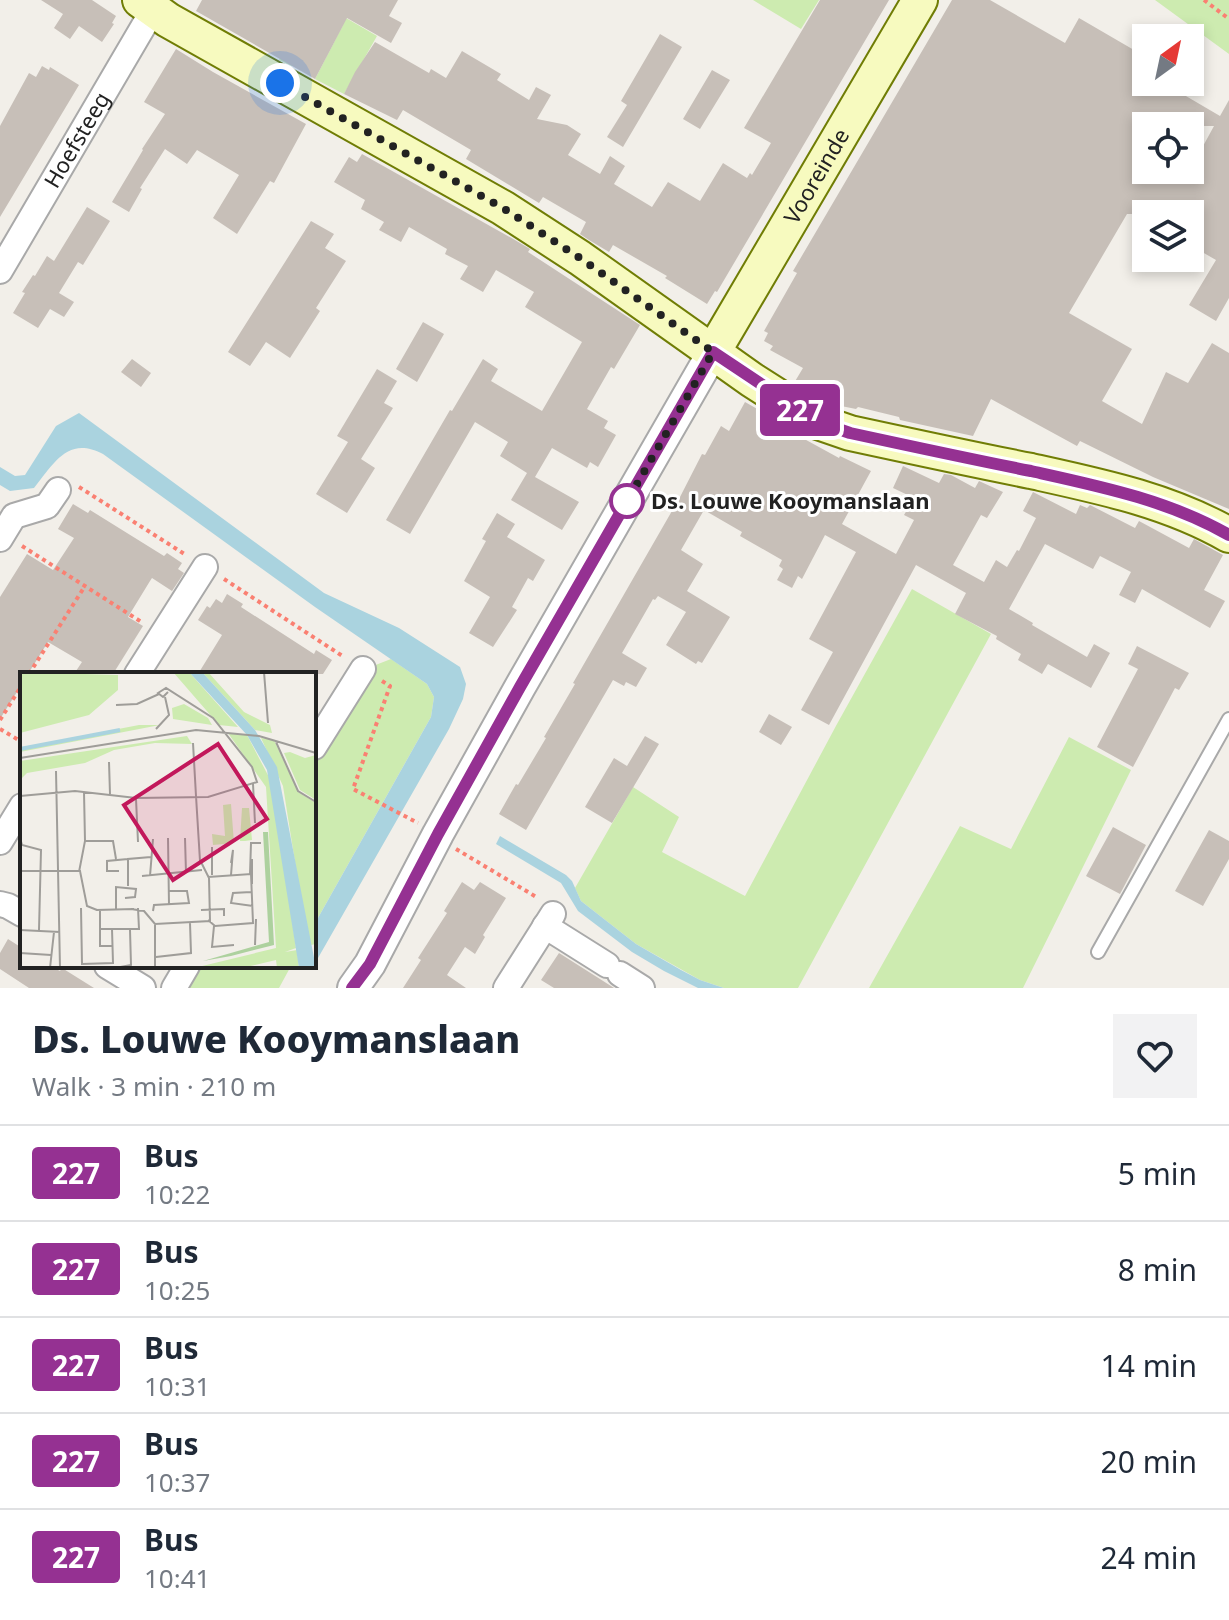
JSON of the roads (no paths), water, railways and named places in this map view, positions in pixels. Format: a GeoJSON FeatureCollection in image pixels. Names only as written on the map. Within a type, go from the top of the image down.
{"type":"FeatureCollection","features":[{"type":"Feature","properties":{"kind":"main road","name":"Vooreinde"},"geometry":{"type":"LineString","coordinates":[[713,352],[920,0]]}},
{"type":"Feature","properties":{"kind":"main road"},"geometry":{"type":"LineString","coordinates":[[147,5],[168,20],[503,208],[818,422],[850,433],[1133,495],[1205,521],[1229,535]]}},
{"type":"Feature","properties":{"kind":"street","name":"Hoefsteeg"},"geometry":{"type":"LineString","coordinates":[[0,271],[147,5]]}},
{"type":"Feature","properties":{"kind":"street"},"geometry":{"type":"LineString","coordinates":[[361,980],[520,687],[713,352]]}},
{"type":"Feature","properties":{"kind":"street"},"geometry":{"type":"LineString","coordinates":[[1,537],[14,516],[47,506],[58,490]]}},
{"type":"Feature","properties":{"kind":"street"},"geometry":{"type":"LineString","coordinates":[[138,672],[205,567]]}},
{"type":"Feature","properties":{"kind":"street"},"geometry":{"type":"LineString","coordinates":[[316,744],[363,669]]}},
{"type":"Feature","properties":{"kind":"street"},"geometry":{"type":"LineString","coordinates":[[0,842],[20,809]]}},
{"type":"Feature","properties":{"kind":"street"},"geometry":{"type":"LineString","coordinates":[[0,904],[20,913]]}},
{"type":"Feature","properties":{"kind":"street"},"geometry":{"type":"LineString","coordinates":[[506,988],[547,914],[613,970],[642,988]]}},
{"type":"Feature","properties":{"kind":"street"},"geometry":{"type":"LineString","coordinates":[[110,968],[143,988]]}},
{"type":"Feature","properties":{"kind":"street"},"geometry":{"type":"LineString","coordinates":[[174,988],[186,968]]}},
{"type":"Feature","properties":{"kind":"lane"},"geometry":{"type":"LineString","coordinates":[[1098,952],[1229,719]]}},
{"type":"Feature","properties":{"kind":"water"},"geometry":{"type":"Polygon","coordinates":[[[79,413],[324,593],[399,628],[460,667],[466,684],[463,699],[449,729],[316,962],[316,921],[431,717],[434,697],[427,684],[103,454],[91,449],[71,450],[56,461],[34,488],[10,491],[0,485],[0,467],[15,476],[25,475],[56,426],[79,413]]]}},
{"type":"Feature","properties":{"kind":"water"},"geometry":{"type":"Polygon","coordinates":[[[500,836],[566,875],[581,901],[636,944],[700,980],[724,988],[698,988],[632,952],[578,911],[561,883],[496,844],[500,836]]]}},
{"type":"Feature","properties":{"kind":"place","name":"Ds. Louwe Kooymanslaan"},"geometry":{"type":"Point","coordinates":[627,501]}}]}
